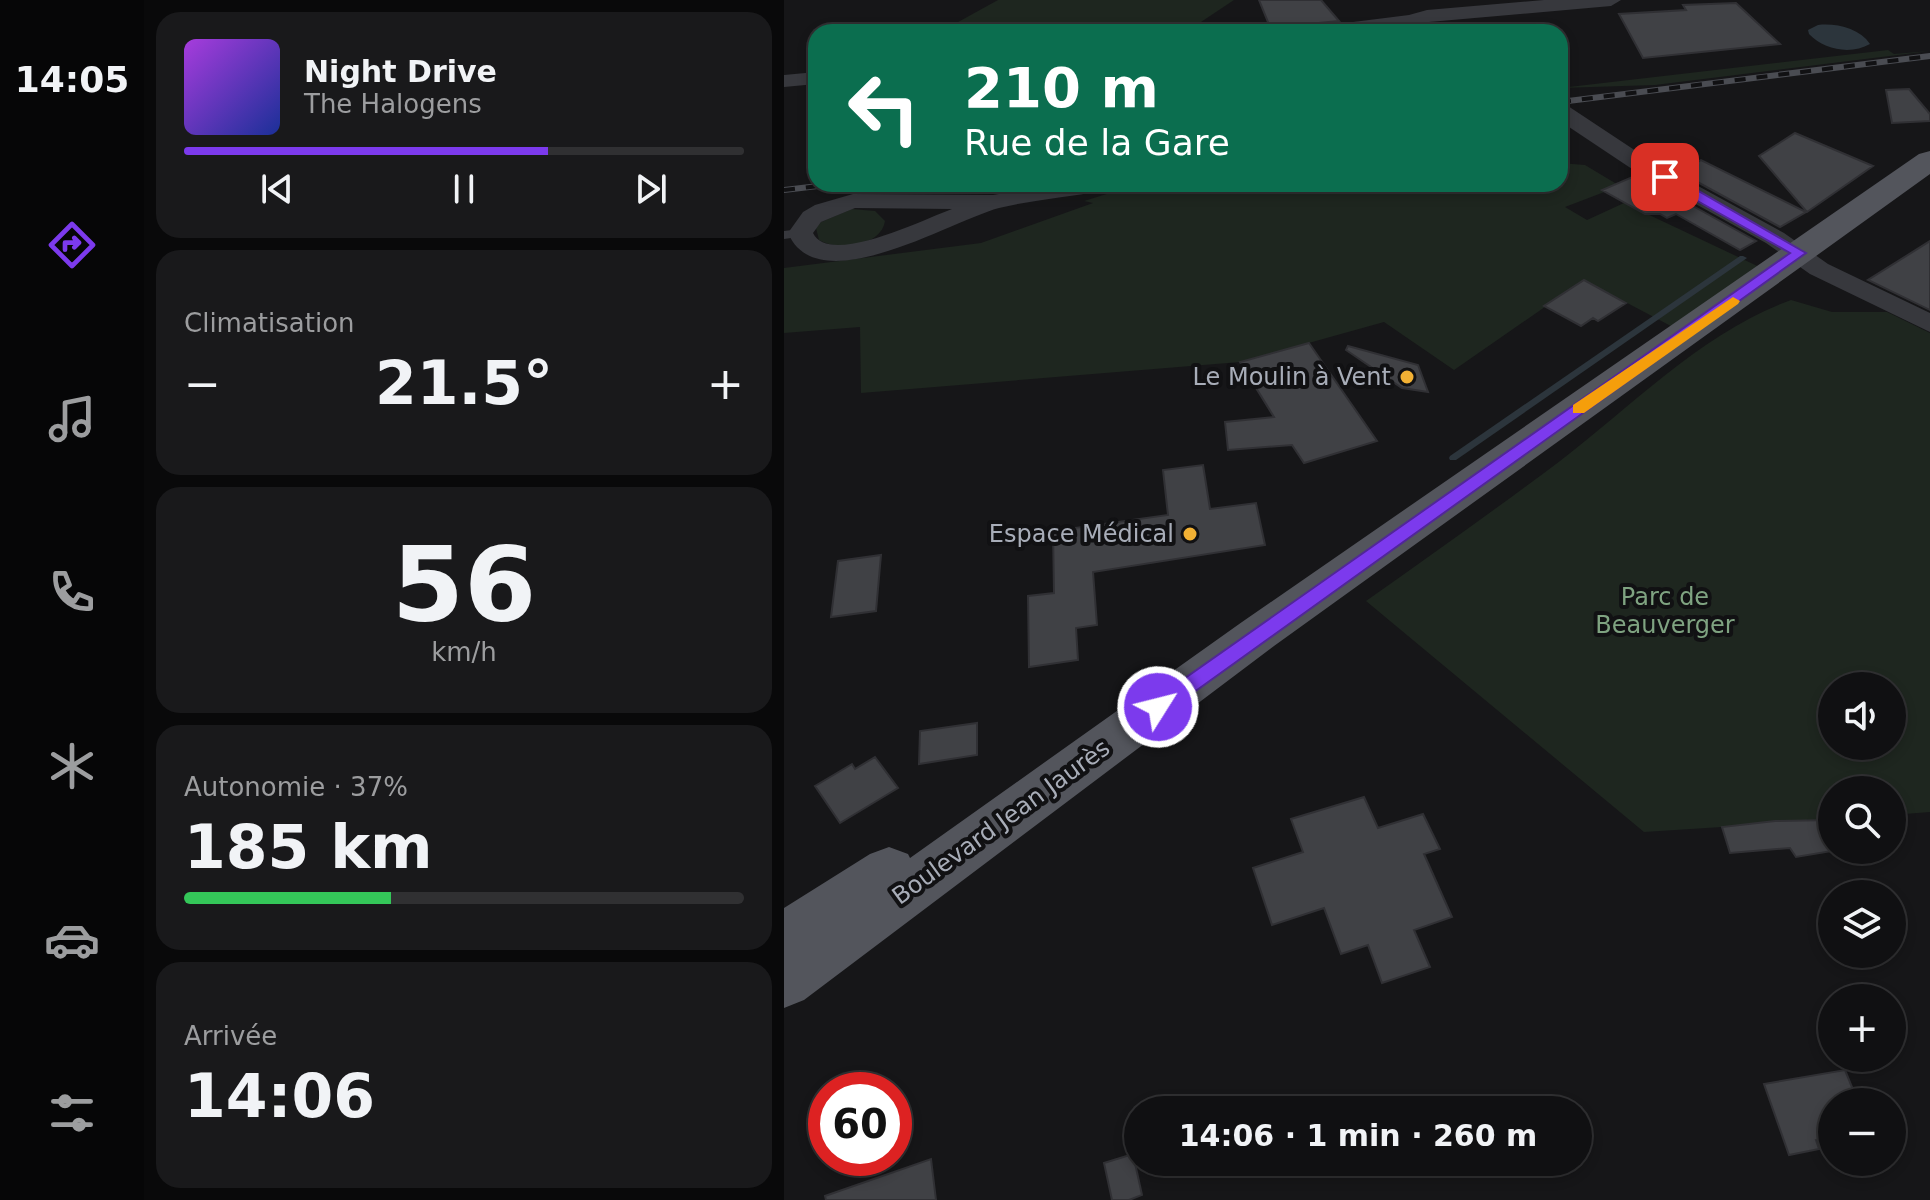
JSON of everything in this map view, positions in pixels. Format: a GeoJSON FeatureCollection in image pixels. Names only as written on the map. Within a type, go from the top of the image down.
{"type":"FeatureCollection","features":[{"type":"Feature","properties":{"kind":"main road","name":"Boulevard Jean Jaurès"},"geometry":{"type":"LineString","coordinates":[[784,981],[1258,634],[1930,160]]}},
{"type":"Feature","properties":{"kind":"main road","name":"Boulevard Jean Jaurès"},"geometry":{"type":"LineString","coordinates":[[784,938],[1258,634]]}},
{"type":"Feature","properties":{"kind":"street"},"geometry":{"type":"LineString","coordinates":[[1378,24],[1611,0]]}},
{"type":"Feature","properties":{"kind":"street"},"geometry":{"type":"LineString","coordinates":[[1390,3],[1429,24]]}},
{"type":"Feature","properties":{"kind":"street"},"geometry":{"type":"LineString","coordinates":[[784,81],[808,79]]}},
{"type":"Feature","properties":{"kind":"street"},"geometry":{"type":"LineString","coordinates":[[1568,117],[1637,162],[1799,253],[1819,269],[1930,324]]}},
{"type":"Feature","properties":{"kind":"street"},"geometry":{"type":"LineString","coordinates":[[1568,131],[1589,131]]}},
{"type":"Feature","properties":{"kind":"street"},"geometry":{"type":"LineString","coordinates":[[993,202],[889,239],[875,247],[840,254],[810,249],[792,234],[812,217],[853,201],[993,202],[1054,192]]}},
{"type":"Feature","properties":{"kind":"street"},"geometry":{"type":"LineString","coordinates":[[882,203],[899,214],[901,222],[889,239]]}},
{"type":"Feature","properties":{"kind":"green space"},"geometry":{"type":"Polygon","coordinates":[[[998,0],[1234,0],[1198,24],[954,24],[998,0]]]}},
{"type":"Feature","properties":{"kind":"green space"},"geometry":{"type":"Polygon","coordinates":[[[1888,50],[1894,54],[1930,51],[1655,85],[1568,87],[1888,50]]]}},
{"type":"Feature","properties":{"kind":"green space"},"geometry":{"type":"Polygon","coordinates":[[[1568,164],[1585,165],[1620,186],[1565,207],[1587,220],[1624,203],[1770,272],[1686,334],[1595,286],[1575,286],[1454,370],[1384,322],[1240,362],[861,393],[860,327],[784,333],[784,268],[981,243],[1093,203],[1084,201],[1113,192],[1568,192],[1568,164]]]}},
{"type":"Feature","properties":{"kind":"green space"},"geometry":{"type":"Polygon","coordinates":[[[852,209],[875,211],[885,221],[882,230],[867,241],[847,246],[819,240],[816,228],[821,222],[852,209]]]}},
{"type":"Feature","properties":{"kind":"green space","name":"Parc de Beauverger"},"geometry":{"type":"Polygon","coordinates":[[[1791,300],[1832,312],[1887,312],[1930,333],[1930,812],[1906,814],[1906,776],[1818,776],[1818,821],[1644,832],[1366,601],[1560,461],[1698,350],[1728,331],[1791,300]]]}},
{"type":"Feature","properties":{"kind":"shaded area"},"geometry":{"type":"Polygon","coordinates":[[[1818,25],[1847,28],[1860,34],[1870,44],[1846,50],[1830,47],[1809,34],[1808,30],[1818,25]]]}},
{"type":"Feature","properties":{"kind":"building"},"geometry":{"type":"Polygon","coordinates":[[[1259,0],[1321,0],[1339,21],[1318,24],[1269,24],[1259,0]]]}},
{"type":"Feature","properties":{"kind":"building"},"geometry":{"type":"Polygon","coordinates":[[[1736,3],[1780,44],[1643,58],[1619,14],[1686,10],[1683,5],[1736,3]]]}},
{"type":"Feature","properties":{"kind":"building"},"geometry":{"type":"Polygon","coordinates":[[[1909,89],[1930,114],[1930,121],[1892,123],[1886,90],[1909,89]]]}},
{"type":"Feature","properties":{"kind":"building"},"geometry":{"type":"Polygon","coordinates":[[[1795,133],[1873,166],[1807,212],[1759,156],[1795,133]]]}},
{"type":"Feature","properties":{"kind":"building"},"geometry":{"type":"Polygon","coordinates":[[[1686,158],[1695,163],[1701,160],[1806,212],[1780,227],[1668,166],[1686,158]]]}},
{"type":"Feature","properties":{"kind":"building"},"geometry":{"type":"Polygon","coordinates":[[[1637,175],[1756,241],[1740,250],[1676,214],[1667,218],[1660,214],[1645,214],[1602,190],[1637,175]]]}},
{"type":"Feature","properties":{"kind":"building"},"geometry":{"type":"Polygon","coordinates":[[[1930,241],[1930,310],[1868,280],[1930,241]]]}},
{"type":"Feature","properties":{"kind":"building"},"geometry":{"type":"Polygon","coordinates":[[[1584,280],[1626,303],[1598,321],[1593,318],[1581,326],[1544,306],[1584,280]]]}},
{"type":"Feature","properties":{"kind":"building"},"geometry":{"type":"Polygon","coordinates":[[[1309,343],[1377,441],[1304,463],[1292,445],[1228,450],[1225,422],[1274,417],[1240,362],[1309,343]]]}},
{"type":"Feature","properties":{"kind":"building"},"geometry":{"type":"Polygon","coordinates":[[[1348,346],[1418,365],[1428,392],[1402,388],[1346,350],[1348,346]]]}},
{"type":"Feature","properties":{"kind":"building"},"geometry":{"type":"Polygon","coordinates":[[[1203,465],[1210,509],[1256,503],[1265,545],[1093,572],[1097,625],[1076,628],[1078,660],[1029,667],[1028,596],[1054,593],[1053,531],[1168,515],[1163,470],[1203,465]]]}},
{"type":"Feature","properties":{"kind":"building"},"geometry":{"type":"Polygon","coordinates":[[[881,555],[876,611],[831,617],[838,561],[881,555]]]}},
{"type":"Feature","properties":{"kind":"building"},"geometry":{"type":"Polygon","coordinates":[[[977,723],[977,755],[919,764],[920,731],[977,723]]]}},
{"type":"Feature","properties":{"kind":"building"},"geometry":{"type":"Polygon","coordinates":[[[875,757],[898,788],[840,823],[815,786],[852,764],[855,769],[875,757]]]}},
{"type":"Feature","properties":{"kind":"building"},"geometry":{"type":"Polygon","coordinates":[[[1364,797],[1378,828],[1423,814],[1440,849],[1424,854],[1452,917],[1414,930],[1430,967],[1382,983],[1368,945],[1341,954],[1324,908],[1272,925],[1253,868],[1303,852],[1291,819],[1364,797]]]}},
{"type":"Feature","properties":{"kind":"building"},"geometry":{"type":"Polygon","coordinates":[[[1818,820],[1818,853],[1796,857],[1790,848],[1730,853],[1722,827],[1818,820]]]}},
{"type":"Feature","properties":{"kind":"building"},"geometry":{"type":"Polygon","coordinates":[[[1846,1072],[1852,1088],[1818,1088],[1818,1149],[1789,1155],[1764,1084],[1846,1072]]]}},
{"type":"Feature","properties":{"kind":"building"},"geometry":{"type":"Polygon","coordinates":[[[1124,1157],[1124,1176],[1138,1176],[1142,1195],[1129,1200],[1112,1200],[1104,1163],[1124,1157]]]}},
{"type":"Feature","properties":{"kind":"building"},"geometry":{"type":"Polygon","coordinates":[[[931,1159],[936,1200],[826,1200],[825,1196],[882,1176],[912,1176],[912,1166],[931,1159]]]}},
{"type":"Feature","properties":{"kind":"waterway"},"geometry":{"type":"LineString","coordinates":[[1453,458],[1743,258]]}},
{"type":"Feature","properties":{"kind":"railway"},"geometry":{"type":"LineString","coordinates":[[1568,101],[1930,56]]}},
{"type":"Feature","properties":{"kind":"railway"},"geometry":{"type":"LineString","coordinates":[[784,190],[808,187]]}},
{"type":"Feature","properties":{"kind":"slow traffic"},"geometry":{"type":"LineString","coordinates":[[1579,409],[1733,301]]}},
{"type":"Feature","properties":{"kind":"place","name":"Le Moulin à Vent"},"geometry":{"type":"Point","coordinates":[1407,377]}},
{"type":"Feature","properties":{"kind":"place","name":"Espace Médical"},"geometry":{"type":"Point","coordinates":[1190,534]}},
{"type":"Feature","properties":{"kind":"route"},"geometry":{"type":"LineString","coordinates":[[1158,707],[1799,253],[1665,177]]}}]}
